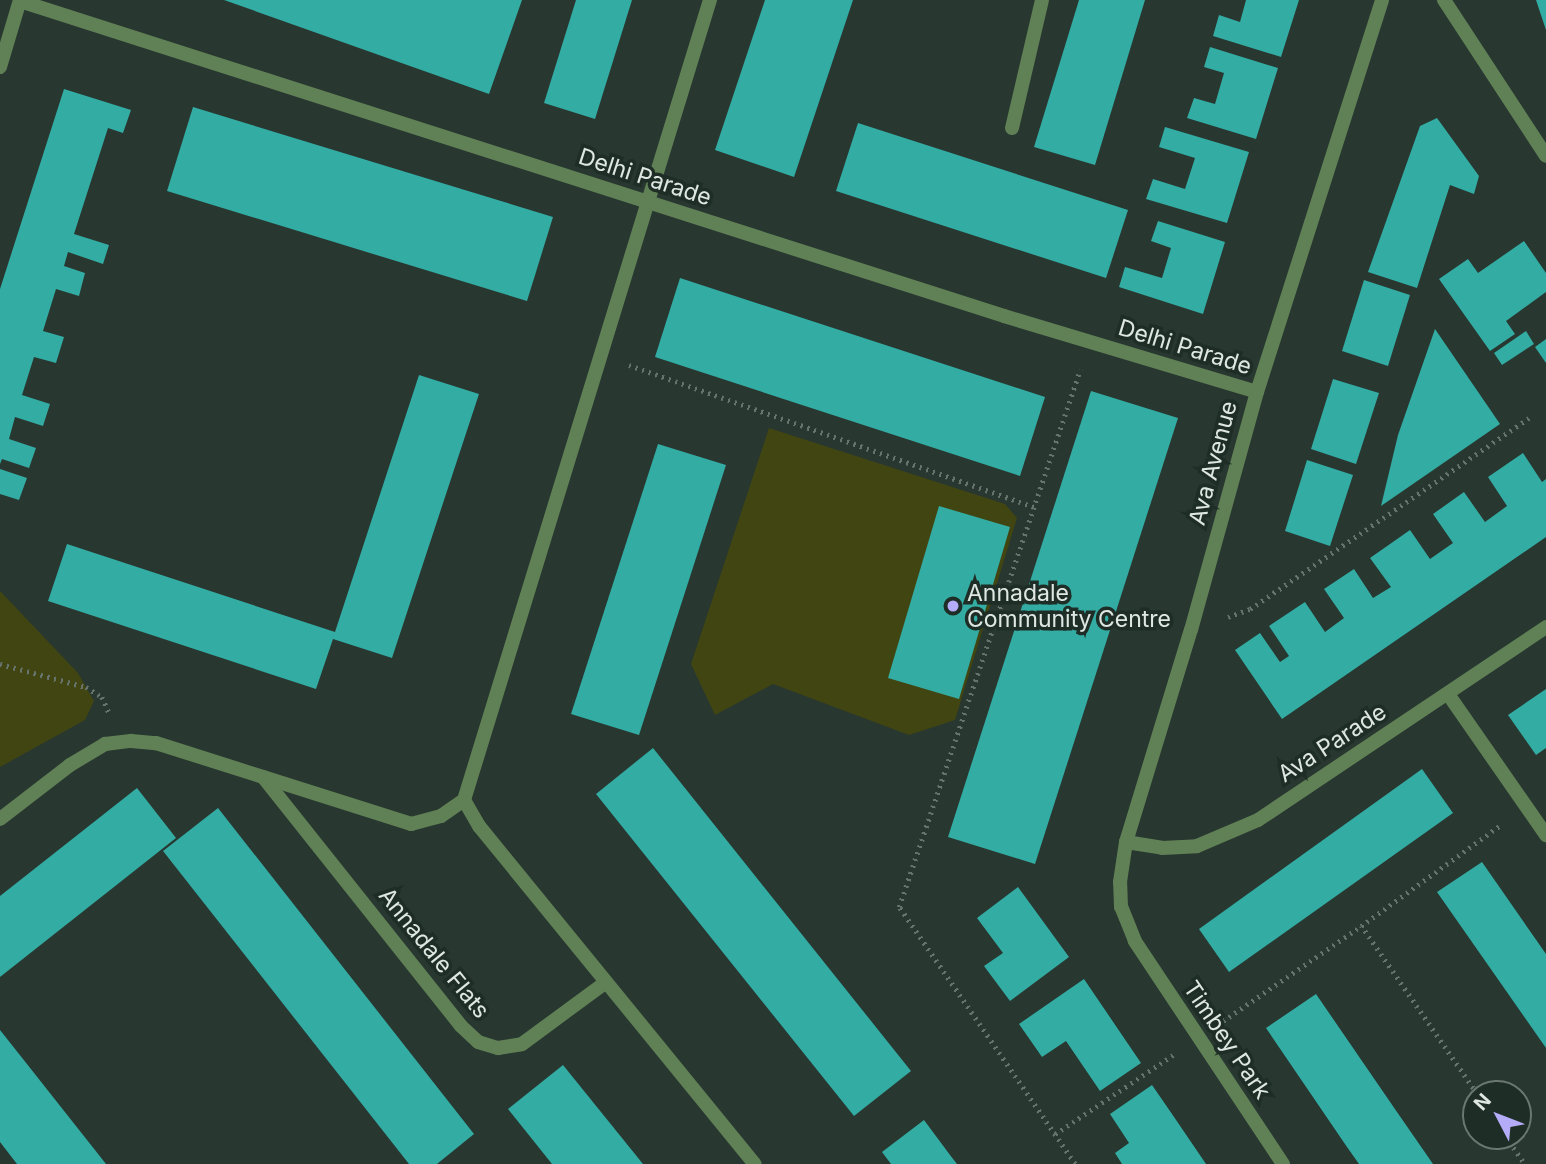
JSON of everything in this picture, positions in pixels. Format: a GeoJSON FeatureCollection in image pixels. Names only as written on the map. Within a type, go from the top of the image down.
{"type":"FeatureCollection","features":[{"type":"Feature","properties":{"kind":"street"},"geometry":{"type":"LineString","coordinates":[[0,67],[20,0]]}},
{"type":"Feature","properties":{"kind":"street","name":"Delhi Parade"},"geometry":{"type":"LineString","coordinates":[[20,0],[1089,342],[1257,392]]}},
{"type":"Feature","properties":{"kind":"street"},"geometry":{"type":"LineString","coordinates":[[0,819],[70,765],[106,744],[122,742],[156,743],[411,824],[441,816],[464,800],[710,0]]}},
{"type":"Feature","properties":{"kind":"street"},"geometry":{"type":"LineString","coordinates":[[1012,128],[1042,0]]}},
{"type":"Feature","properties":{"kind":"street","name":"Ava Avenue"},"geometry":{"type":"LineString","coordinates":[[1135,941],[1121,907],[1126,842],[1191,630],[1257,392],[1382,0]]}},
{"type":"Feature","properties":{"kind":"street"},"geometry":{"type":"LineString","coordinates":[[1444,0],[1546,156]]}},
{"type":"Feature","properties":{"kind":"street","name":"Ava Parade"},"geometry":{"type":"LineString","coordinates":[[1126,842],[1162,848],[1197,846],[1258,820],[1546,627]]}},
{"type":"Feature","properties":{"kind":"street"},"geometry":{"type":"LineString","coordinates":[[1448,694],[1546,835]]}},
{"type":"Feature","properties":{"kind":"street","name":"Annadale Flats"},"geometry":{"type":"LineString","coordinates":[[262,776],[461,1026],[478,1042],[498,1048],[523,1044],[606,982]]}},
{"type":"Feature","properties":{"kind":"street"},"geometry":{"type":"LineString","coordinates":[[464,800],[479,826],[755,1164]]}},
{"type":"Feature","properties":{"kind":"street","name":"Timbey Park"},"geometry":{"type":"LineString","coordinates":[[1135,941],[1283,1164]]}},
{"type":"Feature","properties":{"kind":"path"},"geometry":{"type":"LineString","coordinates":[[1075,1164],[899,907],[1089,342]]}},
{"type":"Feature","properties":{"kind":"path"},"geometry":{"type":"LineString","coordinates":[[599,355],[1034,507]]}},
{"type":"Feature","properties":{"kind":"path"},"geometry":{"type":"LineString","coordinates":[[1191,630],[1250,610],[1529,418]]}},
{"type":"Feature","properties":{"kind":"path"},"geometry":{"type":"LineString","coordinates":[[0,664],[94,692],[102,697],[122,742]]}},
{"type":"Feature","properties":{"kind":"path"},"geometry":{"type":"LineString","coordinates":[[1055,1134],[1361,926],[1526,806]]}},
{"type":"Feature","properties":{"kind":"path"},"geometry":{"type":"LineString","coordinates":[[1361,926],[1467,1080]]}},
{"type":"Feature","properties":{"kind":"green space"},"geometry":{"type":"Polygon","coordinates":[[[769,428],[1005,504],[1017,518],[955,720],[909,735],[773,684],[715,715],[691,664],[769,428]]]}},
{"type":"Feature","properties":{"kind":"green space"},"geometry":{"type":"Polygon","coordinates":[[[0,591],[78,673],[94,701],[85,720],[0,767],[0,591]]]}},
{"type":"Feature","properties":{"kind":"building"},"geometry":{"type":"Polygon","coordinates":[[[224,0],[522,0],[489,94],[224,0]]]}},
{"type":"Feature","properties":{"kind":"building"},"geometry":{"type":"Polygon","coordinates":[[[576,0],[632,0],[595,119],[544,103],[576,0]]]}},
{"type":"Feature","properties":{"kind":"building"},"geometry":{"type":"Polygon","coordinates":[[[765,0],[853,0],[794,177],[715,150],[765,0]]]}},
{"type":"Feature","properties":{"kind":"building"},"geometry":{"type":"Polygon","coordinates":[[[1079,0],[1145,0],[1095,165],[1034,147],[1079,0]]]}},
{"type":"Feature","properties":{"kind":"building"},"geometry":{"type":"Polygon","coordinates":[[[1246,0],[1299,0],[1281,57],[1213,36],[1219,15],[1240,22],[1246,0]]]}},
{"type":"Feature","properties":{"kind":"building"},"geometry":{"type":"Polygon","coordinates":[[[1536,0],[1546,0],[1546,30],[1536,0]]]}},
{"type":"Feature","properties":{"kind":"building"},"geometry":{"type":"Polygon","coordinates":[[[1210,47],[1278,68],[1256,139],[1187,118],[1194,98],[1215,104],[1224,73],[1204,67],[1210,47]]]}},
{"type":"Feature","properties":{"kind":"building"},"geometry":{"type":"Polygon","coordinates":[[[64,89],[131,110],[123,133],[108,128],[74,234],[109,245],[103,264],[68,252],[64,266],[85,273],[79,296],[56,289],[43,331],[64,337],[56,363],[34,357],[22,395],[50,404],[43,426],[15,417],[9,439],[36,448],[29,468],[2,459],[0,464],[0,289],[64,89]]]}},
{"type":"Feature","properties":{"kind":"building"},"geometry":{"type":"Polygon","coordinates":[[[193,107],[553,217],[527,301],[167,191],[193,107]]]}},
{"type":"Feature","properties":{"kind":"building"},"geometry":{"type":"Polygon","coordinates":[[[1437,118],[1479,176],[1474,194],[1450,185],[1417,288],[1368,272],[1420,126],[1437,118]]]}},
{"type":"Feature","properties":{"kind":"building"},"geometry":{"type":"Polygon","coordinates":[[[858,123],[1128,210],[1106,278],[836,191],[858,123]]]}},
{"type":"Feature","properties":{"kind":"building"},"geometry":{"type":"Polygon","coordinates":[[[1165,127],[1249,152],[1227,223],[1146,199],[1153,179],[1185,189],[1195,158],[1159,147],[1165,127]]]}},
{"type":"Feature","properties":{"kind":"building"},"geometry":{"type":"Polygon","coordinates":[[[1158,221],[1225,242],[1203,314],[1119,287],[1125,267],[1162,278],[1171,248],[1151,241],[1158,221]]]}},
{"type":"Feature","properties":{"kind":"building"},"geometry":{"type":"Polygon","coordinates":[[[1524,241],[1546,273],[1546,292],[1506,321],[1515,334],[1490,351],[1439,279],[1468,259],[1478,273],[1524,241]]]}},
{"type":"Feature","properties":{"kind":"building"},"geometry":{"type":"Polygon","coordinates":[[[680,278],[1045,397],[1020,476],[655,357],[680,278]]]}},
{"type":"Feature","properties":{"kind":"building"},"geometry":{"type":"Polygon","coordinates":[[[1364,280],[1410,295],[1388,366],[1342,351],[1364,280]]]}},
{"type":"Feature","properties":{"kind":"building"},"geometry":{"type":"Polygon","coordinates":[[[1435,329],[1500,424],[1381,506],[1398,435],[1435,329]]]}},
{"type":"Feature","properties":{"kind":"building"},"geometry":{"type":"Polygon","coordinates":[[[1526,331],[1534,344],[1502,365],[1494,353],[1526,331]]]}},
{"type":"Feature","properties":{"kind":"building"},"geometry":{"type":"Polygon","coordinates":[[[1546,339],[1546,363],[1535,347],[1546,339]]]}},
{"type":"Feature","properties":{"kind":"building"},"geometry":{"type":"Polygon","coordinates":[[[419,375],[479,394],[392,658],[333,639],[316,689],[48,601],[67,544],[335,632],[419,375]]]}},
{"type":"Feature","properties":{"kind":"building"},"geometry":{"type":"Polygon","coordinates":[[[1333,379],[1379,393],[1356,464],[1311,449],[1333,379]]]}},
{"type":"Feature","properties":{"kind":"building"},"geometry":{"type":"Polygon","coordinates":[[[1091,391],[1178,418],[1035,864],[948,837],[1091,391]]]}},
{"type":"Feature","properties":{"kind":"building"},"geometry":{"type":"Polygon","coordinates":[[[658,444],[726,465],[639,735],[571,714],[658,444]]]}},
{"type":"Feature","properties":{"kind":"building"},"geometry":{"type":"Polygon","coordinates":[[[1523,453],[1542,482],[1546,479],[1546,537],[1282,719],[1235,650],[1260,633],[1280,662],[1289,656],[1269,626],[1305,602],[1325,632],[1344,618],[1324,589],[1354,569],[1373,598],[1391,587],[1370,558],[1410,530],[1430,559],[1453,543],[1433,514],[1464,492],[1485,522],[1507,506],[1488,477],[1523,453]]]}},
{"type":"Feature","properties":{"kind":"building"},"geometry":{"type":"Polygon","coordinates":[[[1307,460],[1353,475],[1330,546],[1285,531],[1307,460]]]}},
{"type":"Feature","properties":{"kind":"building"},"geometry":{"type":"Polygon","coordinates":[[[0,469],[27,478],[19,500],[0,494],[0,469]]]}},
{"type":"Feature","properties":{"kind":"building"},"geometry":{"type":"Polygon","coordinates":[[[939,506],[1010,527],[959,699],[888,678],[939,506]]]}},
{"type":"Feature","properties":{"kind":"building"},"geometry":{"type":"Polygon","coordinates":[[[1546,689],[1546,748],[1536,755],[1508,715],[1546,689]]]}},
{"type":"Feature","properties":{"kind":"building"},"geometry":{"type":"Polygon","coordinates":[[[653,748],[911,1071],[854,1116],[596,794],[653,748]]]}},
{"type":"Feature","properties":{"kind":"building"},"geometry":{"type":"Polygon","coordinates":[[[1422,769],[1453,813],[1229,972],[1199,929],[1422,769]]]}},
{"type":"Feature","properties":{"kind":"building"},"geometry":{"type":"Polygon","coordinates":[[[137,788],[176,838],[0,977],[0,896],[137,788]]]}},
{"type":"Feature","properties":{"kind":"building"},"geometry":{"type":"Polygon","coordinates":[[[218,808],[474,1134],[437,1164],[409,1164],[163,851],[218,808]]]}},
{"type":"Feature","properties":{"kind":"building"},"geometry":{"type":"Polygon","coordinates":[[[1482,862],[1546,954],[1546,1048],[1437,892],[1482,862]]]}},
{"type":"Feature","properties":{"kind":"building"},"geometry":{"type":"Polygon","coordinates":[[[1018,887],[1069,957],[1010,1001],[984,966],[1003,953],[977,918],[1018,887]]]}},
{"type":"Feature","properties":{"kind":"building"},"geometry":{"type":"Polygon","coordinates":[[[1084,979],[1141,1063],[1100,1091],[1066,1041],[1042,1057],[1019,1024],[1084,979]]]}},
{"type":"Feature","properties":{"kind":"building"},"geometry":{"type":"Polygon","coordinates":[[[1316,994],[1433,1164],[1359,1164],[1347,1147],[1266,1028],[1316,994]]]}},
{"type":"Feature","properties":{"kind":"building"},"geometry":{"type":"Polygon","coordinates":[[[0,1030],[106,1164],[17,1164],[0,1142],[0,1030]]]}},
{"type":"Feature","properties":{"kind":"building"},"geometry":{"type":"Polygon","coordinates":[[[563,1065],[643,1164],[552,1164],[508,1109],[563,1065]]]}},
{"type":"Feature","properties":{"kind":"building"},"geometry":{"type":"Polygon","coordinates":[[[1152,1085],[1206,1164],[1122,1164],[1115,1153],[1129,1143],[1110,1114],[1152,1085]]]}},
{"type":"Feature","properties":{"kind":"building"},"geometry":{"type":"Polygon","coordinates":[[[924,1120],[957,1164],[891,1164],[882,1152],[924,1120]]]}},
{"type":"Feature","properties":{"kind":"place","name":"Annadale Community Centre"},"geometry":{"type":"Point","coordinates":[953,606]}}]}
